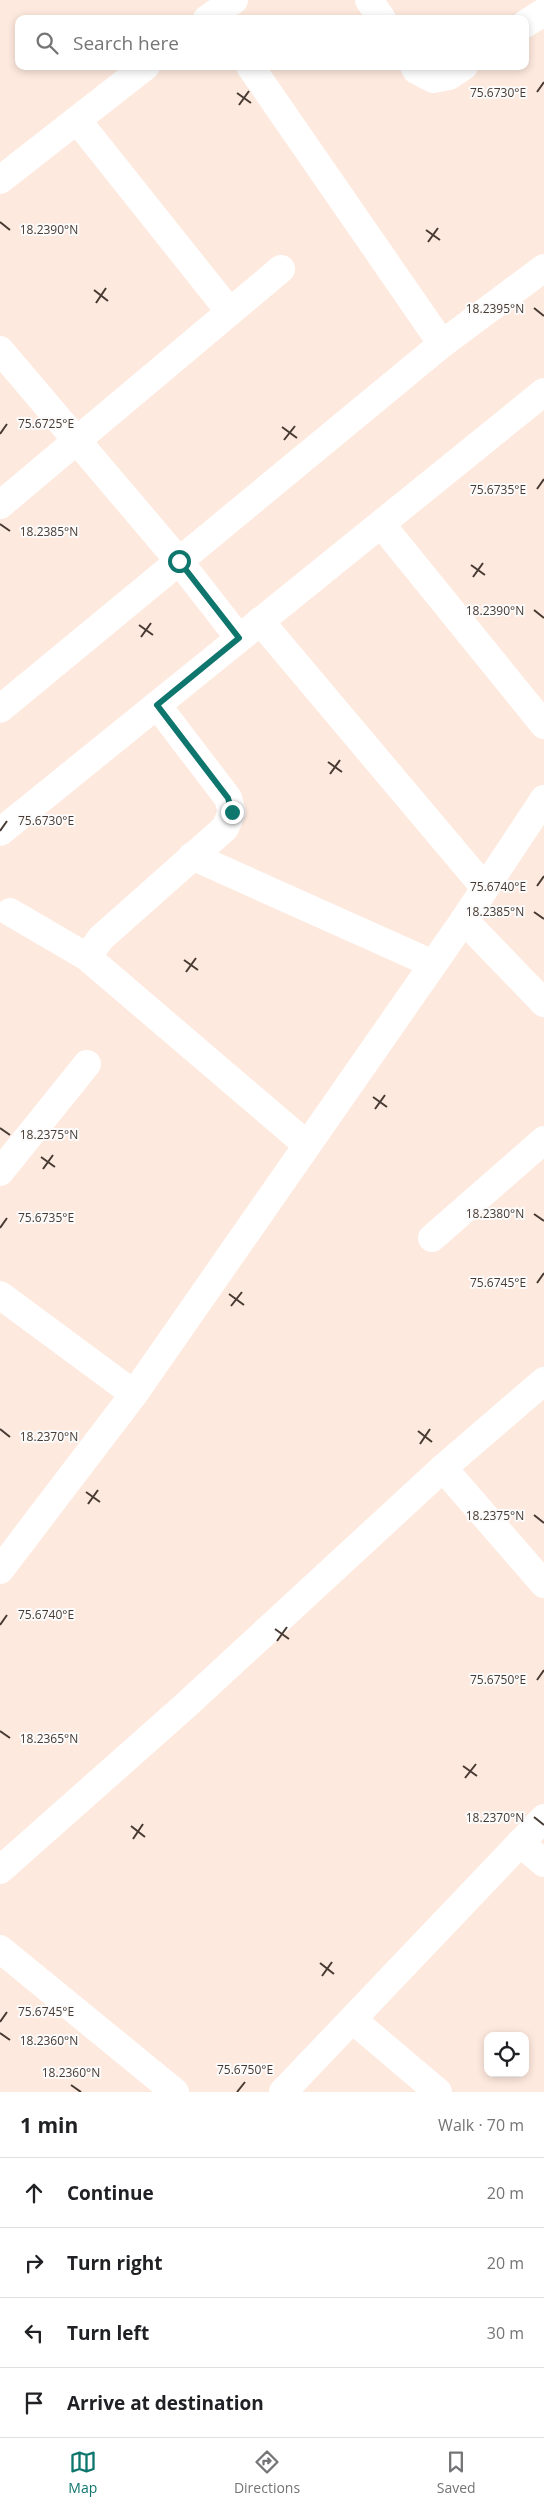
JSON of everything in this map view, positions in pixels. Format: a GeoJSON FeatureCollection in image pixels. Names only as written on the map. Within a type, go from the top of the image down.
{"type":"FeatureCollection","features":[{"type":"Feature","properties":{"kind":"street"},"geometry":{"type":"LineString","coordinates":[[369,0],[379,15]]}},
{"type":"Feature","properties":{"kind":"street"},"geometry":{"type":"LineString","coordinates":[[529,21],[544,12]]}},
{"type":"Feature","properties":{"kind":"street"},"geometry":{"type":"LineString","coordinates":[[0,180],[141,70]]}},
{"type":"Feature","properties":{"kind":"street"},"geometry":{"type":"LineString","coordinates":[[253,70],[442,344]]}},
{"type":"Feature","properties":{"kind":"street"},"geometry":{"type":"LineString","coordinates":[[419,70],[433,80],[449,76],[458,70]]}},
{"type":"Feature","properties":{"kind":"street"},"geometry":{"type":"LineString","coordinates":[[77,120],[230,312]]}},
{"type":"Feature","properties":{"kind":"street"},"geometry":{"type":"LineString","coordinates":[[0,709],[442,344],[544,268]]}},
{"type":"Feature","properties":{"kind":"street"},"geometry":{"type":"LineString","coordinates":[[0,506],[281,269]]}},
{"type":"Feature","properties":{"kind":"street"},"geometry":{"type":"LineString","coordinates":[[0,350],[179,561],[239,638]]}},
{"type":"Feature","properties":{"kind":"street"},"geometry":{"type":"LineString","coordinates":[[0,832],[544,392]]}},
{"type":"Feature","properties":{"kind":"street"},"geometry":{"type":"LineString","coordinates":[[381,524],[544,725]]}},
{"type":"Feature","properties":{"kind":"street"},"geometry":{"type":"LineString","coordinates":[[260,621],[485,888]]}},
{"type":"Feature","properties":{"kind":"street"},"geometry":{"type":"LineString","coordinates":[[87,957],[101,938],[225,828],[232,812],[228,798],[157,705]]}},
{"type":"Feature","properties":{"kind":"street"},"geometry":{"type":"LineString","coordinates":[[0,1570],[134,1394],[306,1144],[464,920],[544,799]]}},
{"type":"Feature","properties":{"kind":"street"},"geometry":{"type":"LineString","coordinates":[[192,856],[432,964]]}},
{"type":"Feature","properties":{"kind":"street"},"geometry":{"type":"LineString","coordinates":[[10,912],[87,957],[306,1144]]}},
{"type":"Feature","properties":{"kind":"street"},"geometry":{"type":"LineString","coordinates":[[464,920],[544,1003]]}},
{"type":"Feature","properties":{"kind":"street"},"geometry":{"type":"LineString","coordinates":[[0,1172],[87,1064]]}},
{"type":"Feature","properties":{"kind":"street"},"geometry":{"type":"LineString","coordinates":[[432,1238],[544,1140]]}},
{"type":"Feature","properties":{"kind":"street"},"geometry":{"type":"LineString","coordinates":[[0,1295],[134,1394]]}},
{"type":"Feature","properties":{"kind":"street"},"geometry":{"type":"LineString","coordinates":[[0,1870],[185,1706],[443,1468],[544,1381]]}},
{"type":"Feature","properties":{"kind":"street"},"geometry":{"type":"LineString","coordinates":[[443,1468],[544,1584]]}},
{"type":"Feature","properties":{"kind":"street"},"geometry":{"type":"LineString","coordinates":[[283,2092],[544,1818]]}},
{"type":"Feature","properties":{"kind":"street"},"geometry":{"type":"LineString","coordinates":[[520,1843],[544,1863]]}},
{"type":"Feature","properties":{"kind":"street"},"geometry":{"type":"LineString","coordinates":[[0,1949],[175,2092]]}},
{"type":"Feature","properties":{"kind":"street"},"geometry":{"type":"LineString","coordinates":[[353,2020],[438,2092]]}},
{"type":"Feature","properties":{"kind":"route"},"geometry":{"type":"LineString","coordinates":[[179,561],[239,638],[157,705],[228,798],[232,812]]}}]}
